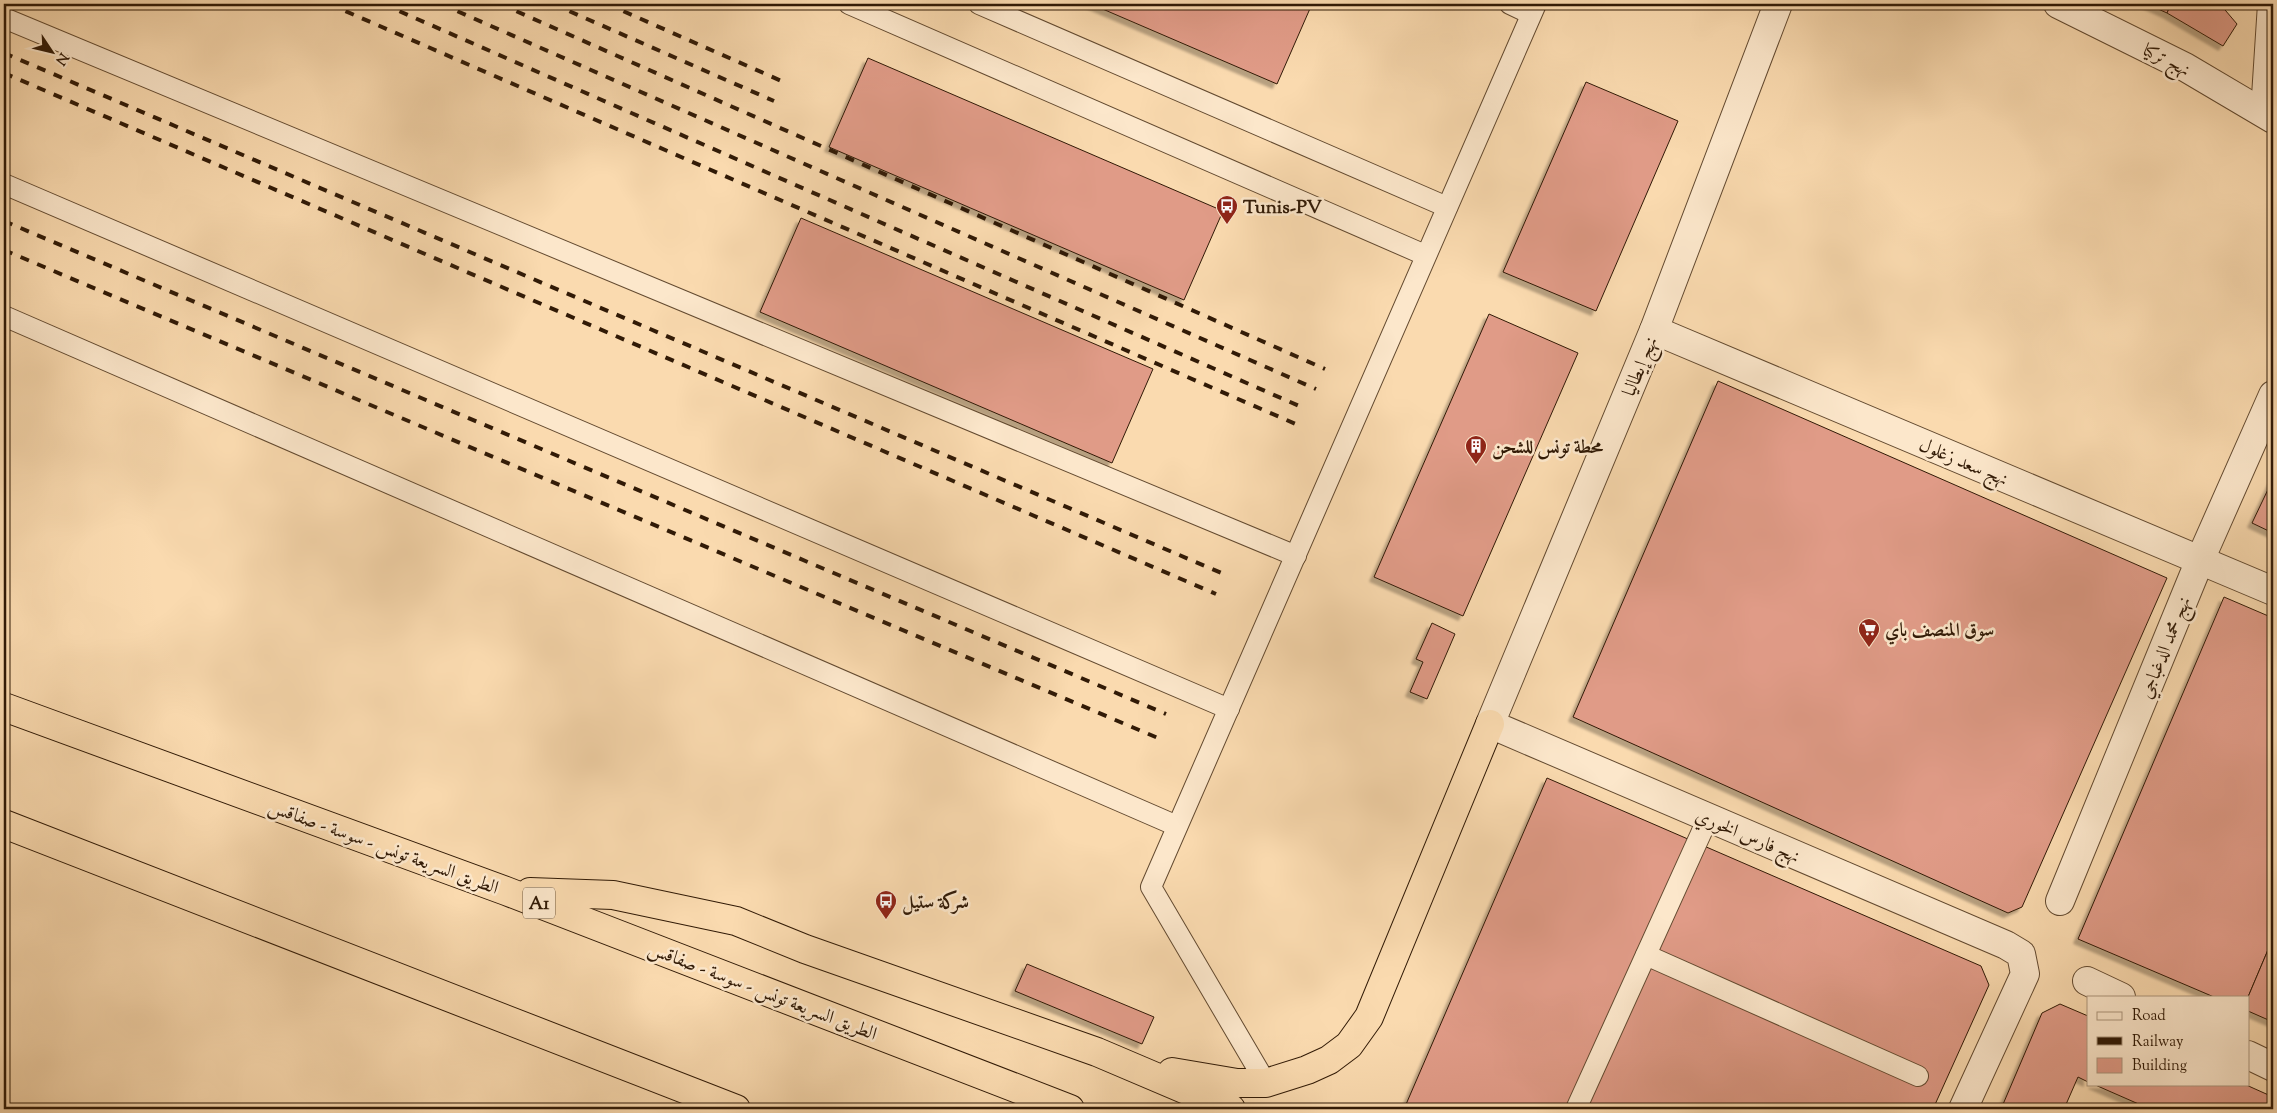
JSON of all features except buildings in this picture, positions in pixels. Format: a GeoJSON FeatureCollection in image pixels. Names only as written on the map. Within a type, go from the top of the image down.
{"type":"FeatureCollection","features":[{"type":"Feature","properties":{"kind":"highway","name":"الطريق السريعة تونس - سوسة - صفاقس"},"geometry":{"type":"LineString","coordinates":[[4,708],[506,891],[1070,1109]]}},
{"type":"Feature","properties":{"kind":"highway"},"geometry":{"type":"LineString","coordinates":[[1097,1052],[1170,1072],[1237,1083],[1266,1083],[1307,1070],[1329,1060],[1349,1045],[1369,1017],[1490,724]]}},
{"type":"Feature","properties":{"kind":"highway"},"geometry":{"type":"LineString","coordinates":[[4,824],[736,1109]]}},
{"type":"Feature","properties":{"kind":"highway"},"geometry":{"type":"LineString","coordinates":[[506,891],[613,895],[736,921],[805,949],[1097,1052],[1231,1109]]}},
{"type":"Feature","properties":{"kind":"street","name":"نهج إيطاليا"},"geometry":{"type":"LineString","coordinates":[[1490,724],[1654,330],[1778,4]]}},
{"type":"Feature","properties":{"kind":"street","name":"نهج تركيا"},"geometry":{"type":"LineString","coordinates":[[2058,4],[2185,67],[2267,115]]}},
{"type":"Feature","properties":{"kind":"street","name":"نهج سعد زغلول"},"geometry":{"type":"LineString","coordinates":[[1654,330],[2273,591]]}},
{"type":"Feature","properties":{"kind":"street","name":"نهج محمد الدغباجي"},"geometry":{"type":"LineString","coordinates":[[2060,901],[2200,560],[2273,395]]}},
{"type":"Feature","properties":{"kind":"street","name":"نهج فارس الخوري"},"geometry":{"type":"LineString","coordinates":[[1490,724],[2006,945],[2021,954],[2025,974],[1963,1109]]}},
{"type":"Feature","properties":{"kind":"street"},"geometry":{"type":"LineString","coordinates":[[2087,981],[2119,996]]}},
{"type":"Feature","properties":{"kind":"street"},"geometry":{"type":"LineString","coordinates":[[2250,1056],[2273,1066]]}},
{"type":"Feature","properties":{"kind":"lane"},"geometry":{"type":"LineString","coordinates":[[849,4],[1425,255]]}},
{"type":"Feature","properties":{"kind":"lane"},"geometry":{"type":"LineString","coordinates":[[979,4],[1448,206]]}},
{"type":"Feature","properties":{"kind":"lane"},"geometry":{"type":"LineString","coordinates":[[1266,1083],[1151,887],[1533,9],[1510,4]]}},
{"type":"Feature","properties":{"kind":"lane"},"geometry":{"type":"LineString","coordinates":[[2267,115],[2268,4]]}},
{"type":"Feature","properties":{"kind":"lane"},"geometry":{"type":"LineString","coordinates":[[4,18],[1296,556]]}},
{"type":"Feature","properties":{"kind":"lane"},"geometry":{"type":"LineString","coordinates":[[4,184],[1229,709]]}},
{"type":"Feature","properties":{"kind":"lane"},"geometry":{"type":"LineString","coordinates":[[4,316],[1178,826]]}},
{"type":"Feature","properties":{"kind":"lane"},"geometry":{"type":"LineString","coordinates":[[1576,1109],[1708,818]]}},
{"type":"Feature","properties":{"kind":"lane"},"geometry":{"type":"LineString","coordinates":[[1646,955],[1918,1076]]}},
{"type":"Feature","properties":{"kind":"railway"},"geometry":{"type":"LineString","coordinates":[[329,4],[1298,425]]}},
{"type":"Feature","properties":{"kind":"railway"},"geometry":{"type":"LineString","coordinates":[[383,4],[1306,409]]}},
{"type":"Feature","properties":{"kind":"railway"},"geometry":{"type":"LineString","coordinates":[[441,4],[1316,389]]}},
{"type":"Feature","properties":{"kind":"railway"},"geometry":{"type":"LineString","coordinates":[[500,4],[1325,369]]}},
{"type":"Feature","properties":{"kind":"railway"},"geometry":{"type":"LineString","coordinates":[[553,4],[774,101]]}},
{"type":"Feature","properties":{"kind":"railway"},"geometry":{"type":"LineString","coordinates":[[607,4],[786,83]]}},
{"type":"Feature","properties":{"kind":"railway"},"geometry":{"type":"LineString","coordinates":[[4,53],[1226,575]]}},
{"type":"Feature","properties":{"kind":"railway"},"geometry":{"type":"LineString","coordinates":[[4,73],[1216,594]]}},
{"type":"Feature","properties":{"kind":"railway"},"geometry":{"type":"LineString","coordinates":[[4,221],[1166,714]]}},
{"type":"Feature","properties":{"kind":"railway"},"geometry":{"type":"LineString","coordinates":[[4,250],[1158,738]]}},
{"type":"Feature","properties":{"kind":"place","name":"Tunis-PV"},"geometry":{"type":"Point","coordinates":[1227,225]}},
{"type":"Feature","properties":{"kind":"place","name":"محطة تونس للشحن"},"geometry":{"type":"Point","coordinates":[1476,465]}},
{"type":"Feature","properties":{"kind":"place","name":"سوق المنصف باي"},"geometry":{"type":"Point","coordinates":[1869,648]}},
{"type":"Feature","properties":{"kind":"place","name":"شركة ستيل"},"geometry":{"type":"Point","coordinates":[886,920]}}]}
